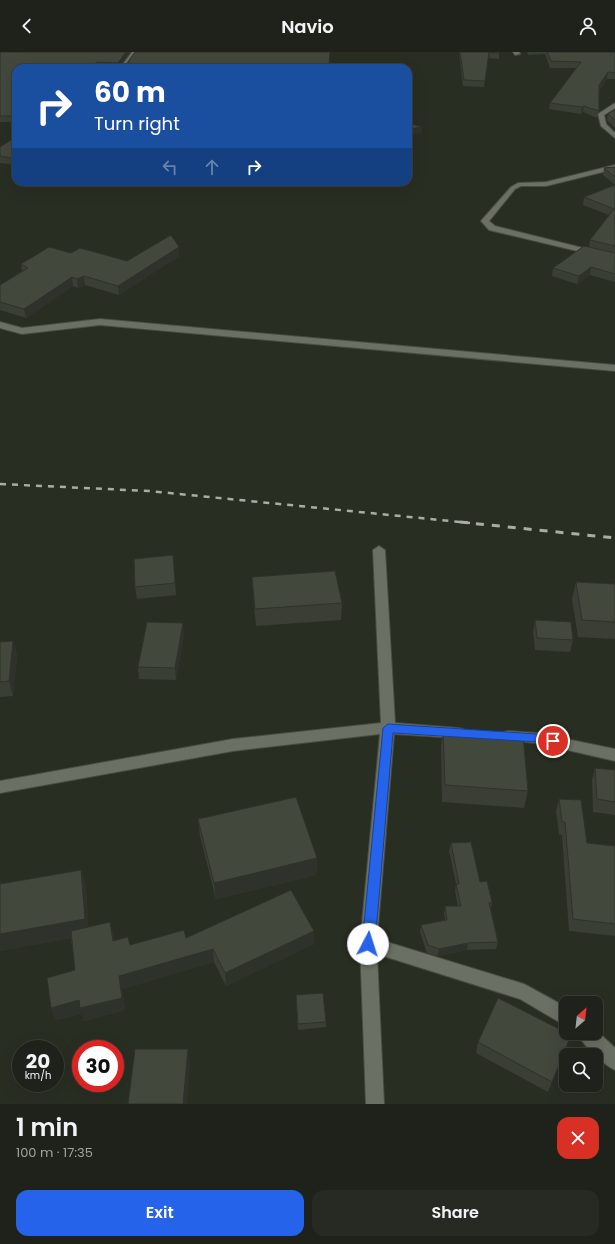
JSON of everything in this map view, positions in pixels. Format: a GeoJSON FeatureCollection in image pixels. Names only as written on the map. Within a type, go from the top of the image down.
{"type":"FeatureCollection","features":[{"type":"Feature","properties":{"kind":"street"},"geometry":{"type":"LineString","coordinates":[[126,64],[135,52]]}},
{"type":"Feature","properties":{"kind":"street"},"geometry":{"type":"LineString","coordinates":[[615,105],[601,114],[603,125],[615,136]]}},
{"type":"Feature","properties":{"kind":"street"},"geometry":{"type":"LineString","coordinates":[[615,167],[546,184],[520,184],[513,188],[485,221],[492,228],[498,230],[615,258]]}},
{"type":"Feature","properties":{"kind":"street"},"geometry":{"type":"LineString","coordinates":[[0,325],[22,331],[49,329],[74,323],[100,322],[332,344],[615,368]]}},
{"type":"Feature","properties":{"kind":"street"},"geometry":{"type":"LineString","coordinates":[[375,1104],[368,944],[388,728],[379,550]]}},
{"type":"Feature","properties":{"kind":"street"},"geometry":{"type":"LineString","coordinates":[[0,787],[233,745],[388,728],[474,734]]}},
{"type":"Feature","properties":{"kind":"street"},"geometry":{"type":"LineString","coordinates":[[498,735],[537,738],[615,755]]}},
{"type":"Feature","properties":{"kind":"street"},"geometry":{"type":"LineString","coordinates":[[368,944],[524,992],[559,1013]]}},
{"type":"Feature","properties":{"kind":"street"},"geometry":{"type":"LineString","coordinates":[[593,1040],[615,1061]]}},
{"type":"Feature","properties":{"kind":"building"},"geometry":{"type":"Polygon","coordinates":[[[0,52],[126,52],[118,63],[12,64],[12,116],[0,116],[0,52]]]}},
{"type":"Feature","properties":{"kind":"building"},"geometry":{"type":"Polygon","coordinates":[[[135,52],[330,52],[329,64],[127,63],[135,52]]]}},
{"type":"Feature","properties":{"kind":"building"},"geometry":{"type":"Polygon","coordinates":[[[460,52],[489,52],[485,81],[464,80],[460,52]]]}},
{"type":"Feature","properties":{"kind":"building"},"geometry":{"type":"Polygon","coordinates":[[[547,52],[615,53],[615,73],[608,72],[599,85],[599,111],[584,106],[550,103],[581,62],[551,61],[547,52]]]}},
{"type":"Feature","properties":{"kind":"building"},"geometry":{"type":"Polygon","coordinates":[[[615,110],[615,120],[608,114],[615,110]]]}},
{"type":"Feature","properties":{"kind":"building"},"geometry":{"type":"Polygon","coordinates":[[[412,124],[422,127],[412,128],[412,124]]]}},
{"type":"Feature","properties":{"kind":"building"},"geometry":{"type":"Polygon","coordinates":[[[12,140],[12,158],[0,156],[0,147],[12,140]]]}},
{"type":"Feature","properties":{"kind":"building"},"geometry":{"type":"Polygon","coordinates":[[[615,167],[615,177],[604,168],[615,167]]]}},
{"type":"Feature","properties":{"kind":"building"},"geometry":{"type":"Polygon","coordinates":[[[615,185],[615,246],[590,240],[614,209],[584,197],[615,185]]]}},
{"type":"Feature","properties":{"kind":"building"},"geometry":{"type":"Polygon","coordinates":[[[171,235],[179,247],[118,286],[84,276],[77,279],[72,277],[24,309],[0,302],[0,285],[28,268],[21,264],[49,247],[71,253],[80,248],[127,261],[171,235]]]}},
{"type":"Feature","properties":{"kind":"building"},"geometry":{"type":"Polygon","coordinates":[[[584,246],[615,253],[615,274],[591,267],[579,276],[553,268],[584,246]]]}},
{"type":"Feature","properties":{"kind":"building"},"geometry":{"type":"Polygon","coordinates":[[[173,555],[175,583],[135,587],[134,559],[173,555]]]}},
{"type":"Feature","properties":{"kind":"building"},"geometry":{"type":"Polygon","coordinates":[[[335,571],[342,603],[255,609],[252,577],[335,571]]]}},
{"type":"Feature","properties":{"kind":"building"},"geometry":{"type":"Polygon","coordinates":[[[576,582],[615,584],[615,622],[582,620],[576,582]]]}},
{"type":"Feature","properties":{"kind":"building"},"geometry":{"type":"Polygon","coordinates":[[[535,620],[571,622],[573,640],[537,638],[535,620]]]}},
{"type":"Feature","properties":{"kind":"building"},"geometry":{"type":"Polygon","coordinates":[[[147,622],[183,623],[175,668],[138,667],[147,622]]]}},
{"type":"Feature","properties":{"kind":"building"},"geometry":{"type":"Polygon","coordinates":[[[13,641],[9,681],[0,682],[0,642],[13,641]]]}},
{"type":"Feature","properties":{"kind":"building"},"geometry":{"type":"Polygon","coordinates":[[[443,729],[523,734],[528,791],[445,785],[443,729]]]}},
{"type":"Feature","properties":{"kind":"building"},"geometry":{"type":"Polygon","coordinates":[[[595,768],[615,770],[615,802],[597,799],[595,768]]]}},
{"type":"Feature","properties":{"kind":"building"},"geometry":{"type":"Polygon","coordinates":[[[296,797],[317,858],[214,883],[198,819],[296,797]]]}},
{"type":"Feature","properties":{"kind":"building"},"geometry":{"type":"Polygon","coordinates":[[[559,799],[581,800],[587,843],[615,846],[615,924],[573,919],[565,822],[562,822],[559,799]]]}},
{"type":"Feature","properties":{"kind":"building"},"geometry":{"type":"Polygon","coordinates":[[[471,842],[480,882],[487,881],[492,902],[489,903],[498,942],[468,943],[439,949],[428,945],[421,925],[447,920],[445,906],[461,906],[456,884],[459,884],[451,843],[471,842]]]}},
{"type":"Feature","properties":{"kind":"building"},"geometry":{"type":"Polygon","coordinates":[[[81,870],[85,919],[0,934],[0,884],[81,870]]]}},
{"type":"Feature","properties":{"kind":"building"},"geometry":{"type":"Polygon","coordinates":[[[291,890],[314,931],[225,973],[213,949],[119,976],[122,998],[80,1008],[79,1000],[51,1008],[47,978],[75,970],[71,931],[110,922],[113,941],[128,937],[130,945],[184,930],[186,938],[291,890]]]}},
{"type":"Feature","properties":{"kind":"building"},"geometry":{"type":"Polygon","coordinates":[[[323,993],[326,1022],[298,1024],[296,995],[323,993]]]}},
{"type":"Feature","properties":{"kind":"building"},"geometry":{"type":"Polygon","coordinates":[[[498,998],[559,1029],[559,1040],[569,1040],[566,1048],[559,1048],[559,1065],[552,1082],[478,1042],[498,998]]]}},
{"type":"Feature","properties":{"kind":"building"},"geometry":{"type":"Polygon","coordinates":[[[135,1049],[188,1049],[183,1104],[128,1104],[135,1049]]]}},
{"type":"Feature","properties":{"kind":"railway"},"geometry":{"type":"LineString","coordinates":[[0,484],[149,491],[461,522]]}},
{"type":"Feature","properties":{"kind":"railway"},"geometry":{"type":"LineString","coordinates":[[461,522],[470,523]]}},
{"type":"Feature","properties":{"kind":"railway"},"geometry":{"type":"LineString","coordinates":[[461,522],[615,538]]}},
{"type":"Feature","properties":{"kind":"route"},"geometry":{"type":"LineString","coordinates":[[368,944],[388,728],[537,738],[553,741]]}}]}
